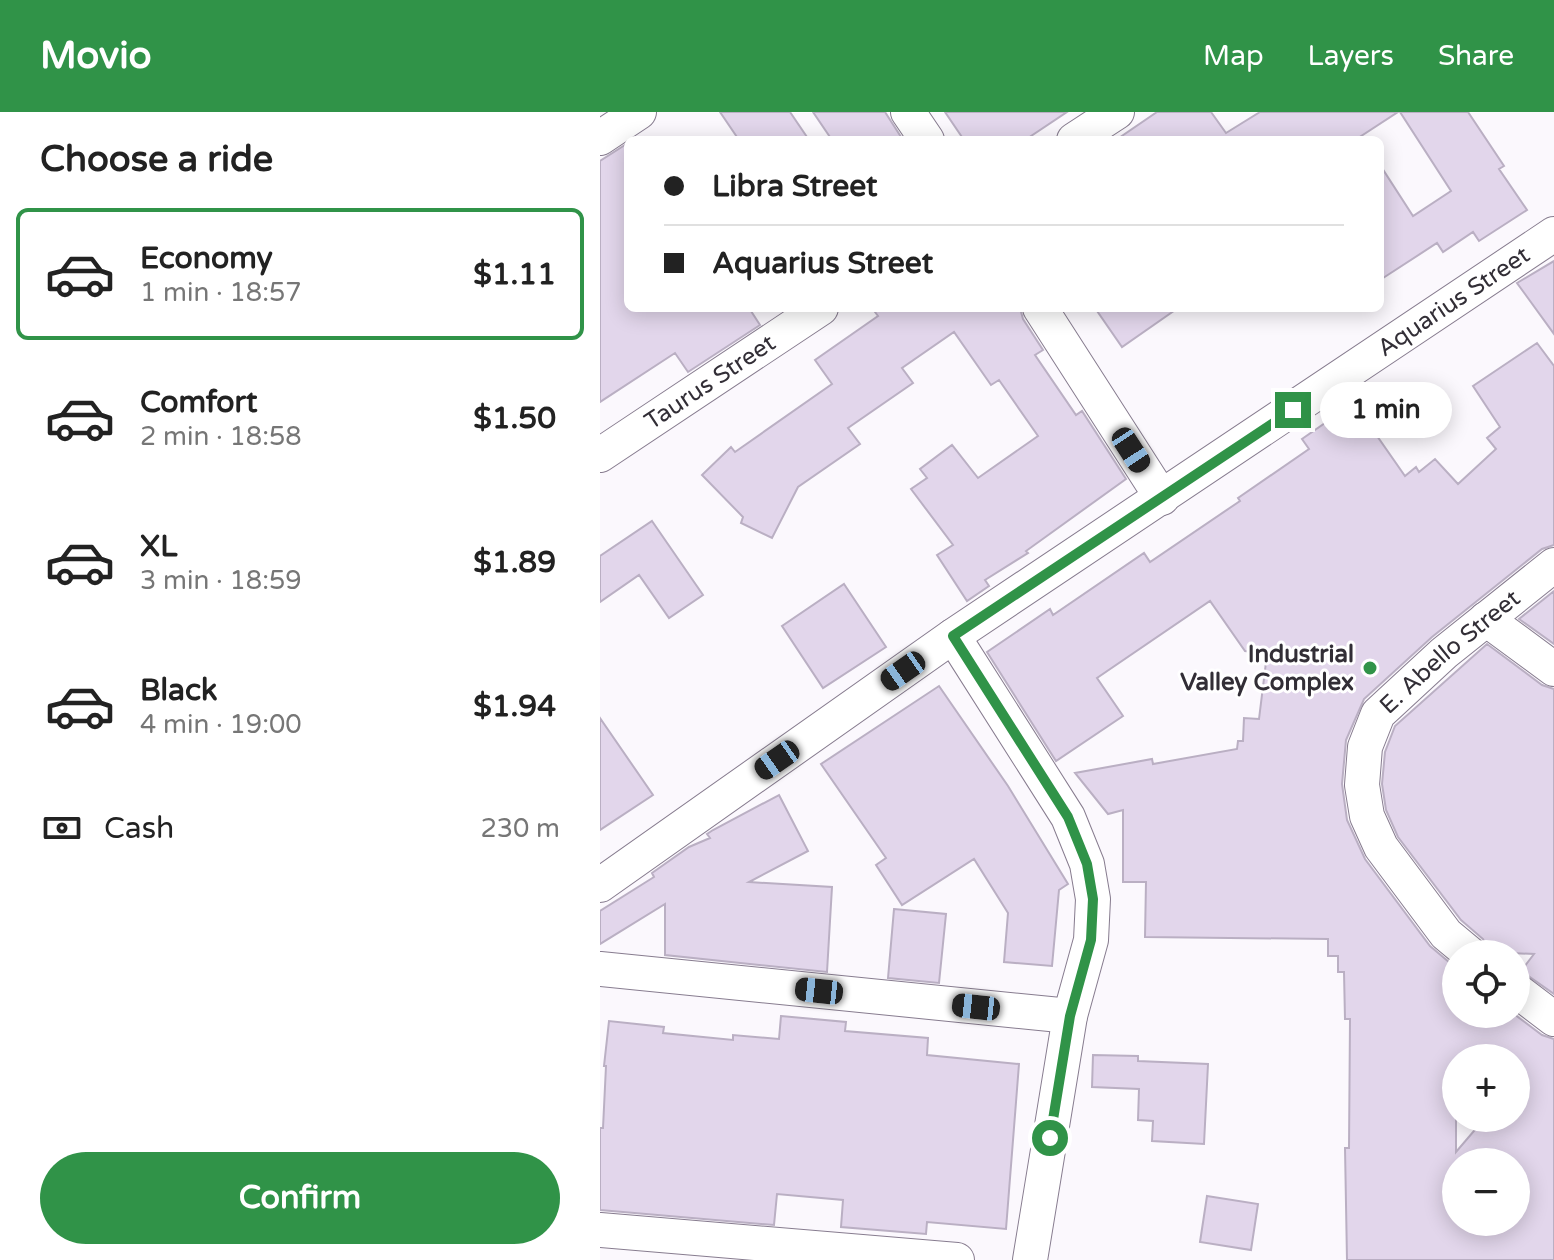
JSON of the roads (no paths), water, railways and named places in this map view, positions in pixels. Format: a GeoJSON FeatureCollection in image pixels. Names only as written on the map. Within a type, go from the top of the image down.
{"type":"FeatureCollection","features":[{"type":"Feature","properties":{"kind":"street"},"geometry":{"type":"LineString","coordinates":[[600,138],[639,112]]}},
{"type":"Feature","properties":{"kind":"street"},"geometry":{"type":"LineString","coordinates":[[908,112],[924,136]]}},
{"type":"Feature","properties":{"kind":"street"},"geometry":{"type":"LineString","coordinates":[[1080,136],[1117,112]]}},
{"type":"Feature","properties":{"kind":"street","name":"Aquarius Street"},"geometry":{"type":"LineString","coordinates":[[600,885],[953,636],[1554,234]]}},
{"type":"Feature","properties":{"kind":"street","name":"Taurus Street"},"geometry":{"type":"LineString","coordinates":[[600,455],[815,312]]}},
{"type":"Feature","properties":{"kind":"street"},"geometry":{"type":"LineString","coordinates":[[1043,312],[1162,498]]}},
{"type":"Feature","properties":{"kind":"street","name":"E. Abello Street"},"geometry":{"type":"LineString","coordinates":[[1453,940],[1381,847],[1367,816],[1362,785],[1365,747],[1378,714],[1444,653],[1554,565]]}},
{"type":"Feature","properties":{"kind":"street"},"geometry":{"type":"LineString","coordinates":[[1486,619],[1554,669]]}},
{"type":"Feature","properties":{"kind":"street"},"geometry":{"type":"LineString","coordinates":[[953,636],[1068,817],[1087,864],[1093,899],[1091,940],[1070,1016],[1030,1260]]}},
{"type":"Feature","properties":{"kind":"street"},"geometry":{"type":"LineString","coordinates":[[600,969],[1070,1016]]}},
{"type":"Feature","properties":{"kind":"street"},"geometry":{"type":"LineString","coordinates":[[1530,1001],[1554,1019]]}},
{"type":"Feature","properties":{"kind":"street"},"geometry":{"type":"LineString","coordinates":[[600,1230],[957,1260]]}},
{"type":"Feature","properties":{"kind":"place","name":"Industrial Valley Complex"},"geometry":{"type":"Point","coordinates":[1370,668]}}]}
